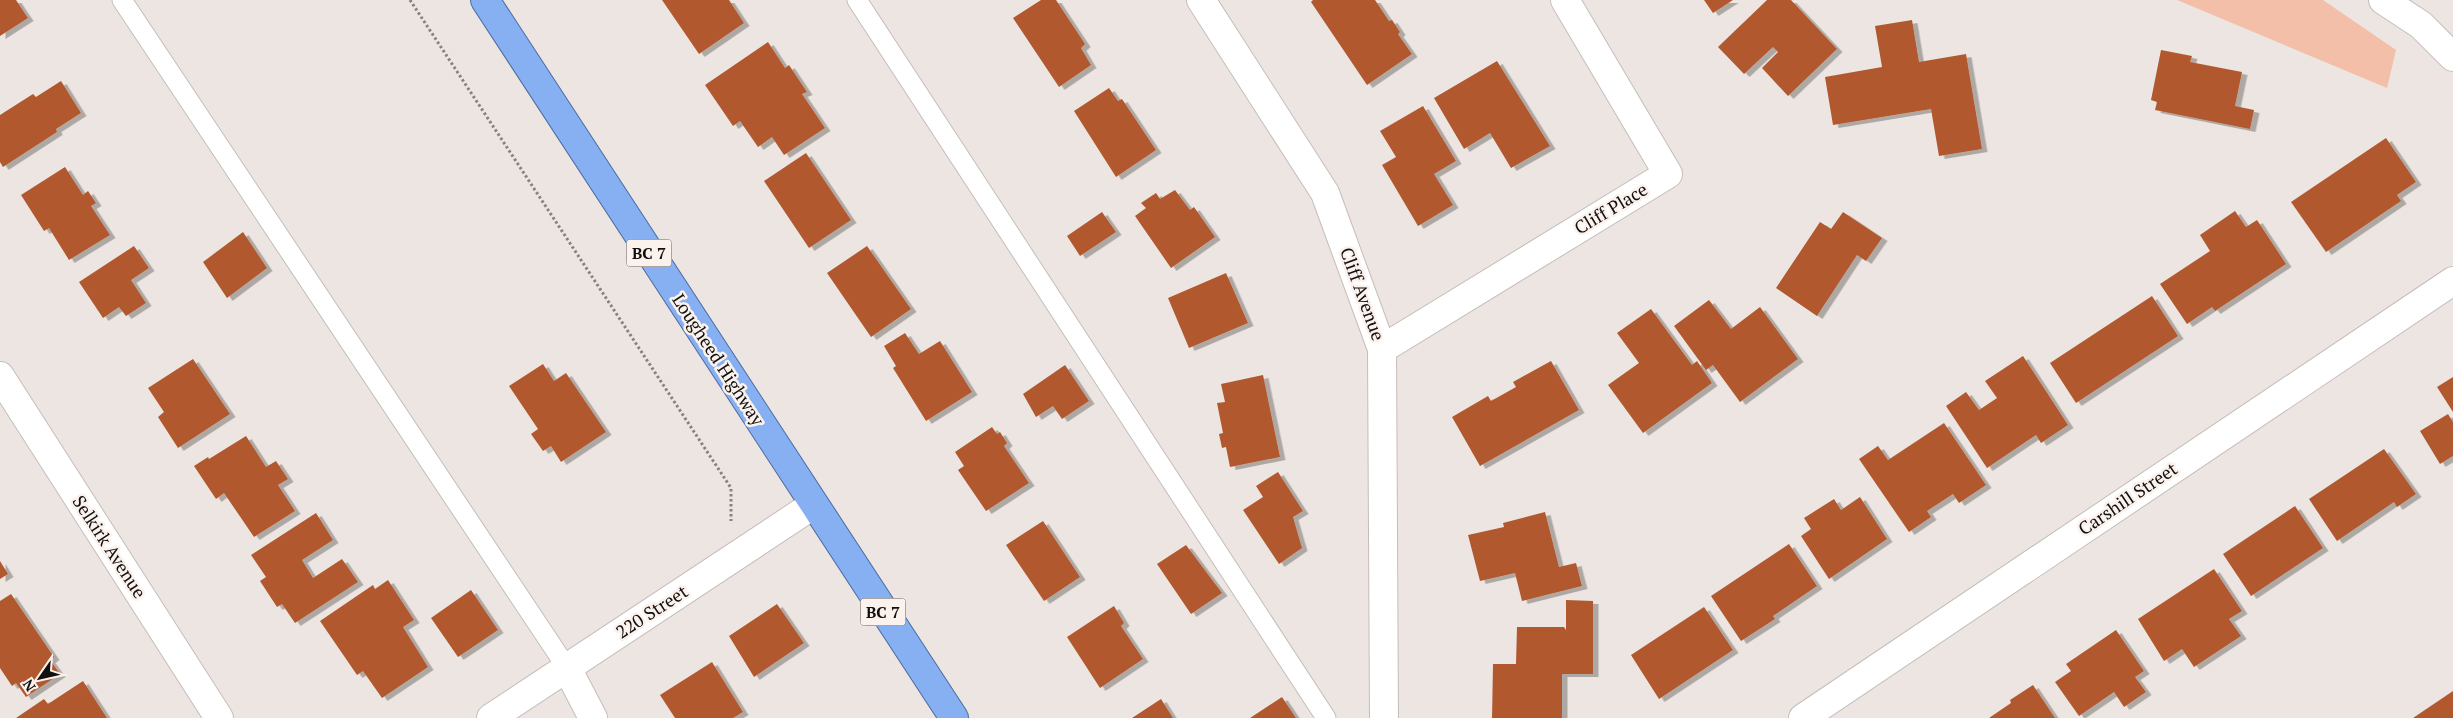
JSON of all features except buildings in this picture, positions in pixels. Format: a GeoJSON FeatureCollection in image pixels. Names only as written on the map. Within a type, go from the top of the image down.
{"type":"FeatureCollection","features":[{"type":"Feature","properties":{"kind":"highway","name":"Lougheed Highway"},"geometry":{"type":"LineString","coordinates":[[485,0],[813,505],[954,718]]}},
{"type":"Feature","properties":{"kind":"street","name":"Cliff Avenue"},"geometry":{"type":"LineString","coordinates":[[1201,0],[1325,193],[1382,349],[1384,718]]}},
{"type":"Feature","properties":{"kind":"street","name":"Cliff Place"},"geometry":{"type":"LineString","coordinates":[[1382,349],[1668,174],[1565,0]]}},
{"type":"Feature","properties":{"kind":"street"},"geometry":{"type":"LineString","coordinates":[[2383,0],[2420,25],[2453,57]]}},
{"type":"Feature","properties":{"kind":"street","name":"Carshill Street"},"geometry":{"type":"LineString","coordinates":[[1803,718],[2453,281]]}},
{"type":"Feature","properties":{"kind":"street","name":"Selkirk Avenue"},"geometry":{"type":"LineString","coordinates":[[0,376],[219,718]]}},
{"type":"Feature","properties":{"kind":"street","name":"220 Street"},"geometry":{"type":"LineString","coordinates":[[491,718],[813,505]]}},
{"type":"Feature","properties":{"kind":"street"},"geometry":{"type":"LineString","coordinates":[[566,668],[593,718]]}},
{"type":"Feature","properties":{"kind":"lane"},"geometry":{"type":"LineString","coordinates":[[122,0],[566,668]]}},
{"type":"Feature","properties":{"kind":"lane"},"geometry":{"type":"LineString","coordinates":[[857,0],[1326,718]]}},
{"type":"Feature","properties":{"kind":"path"},"geometry":{"type":"LineString","coordinates":[[410,0],[731,488],[731,527]]}},
{"type":"Feature","properties":{"kind":"shaded area"},"geometry":{"type":"Polygon","coordinates":[[[2177,0],[2323,0],[2396,50],[2387,88],[2177,0]]]}}]}
